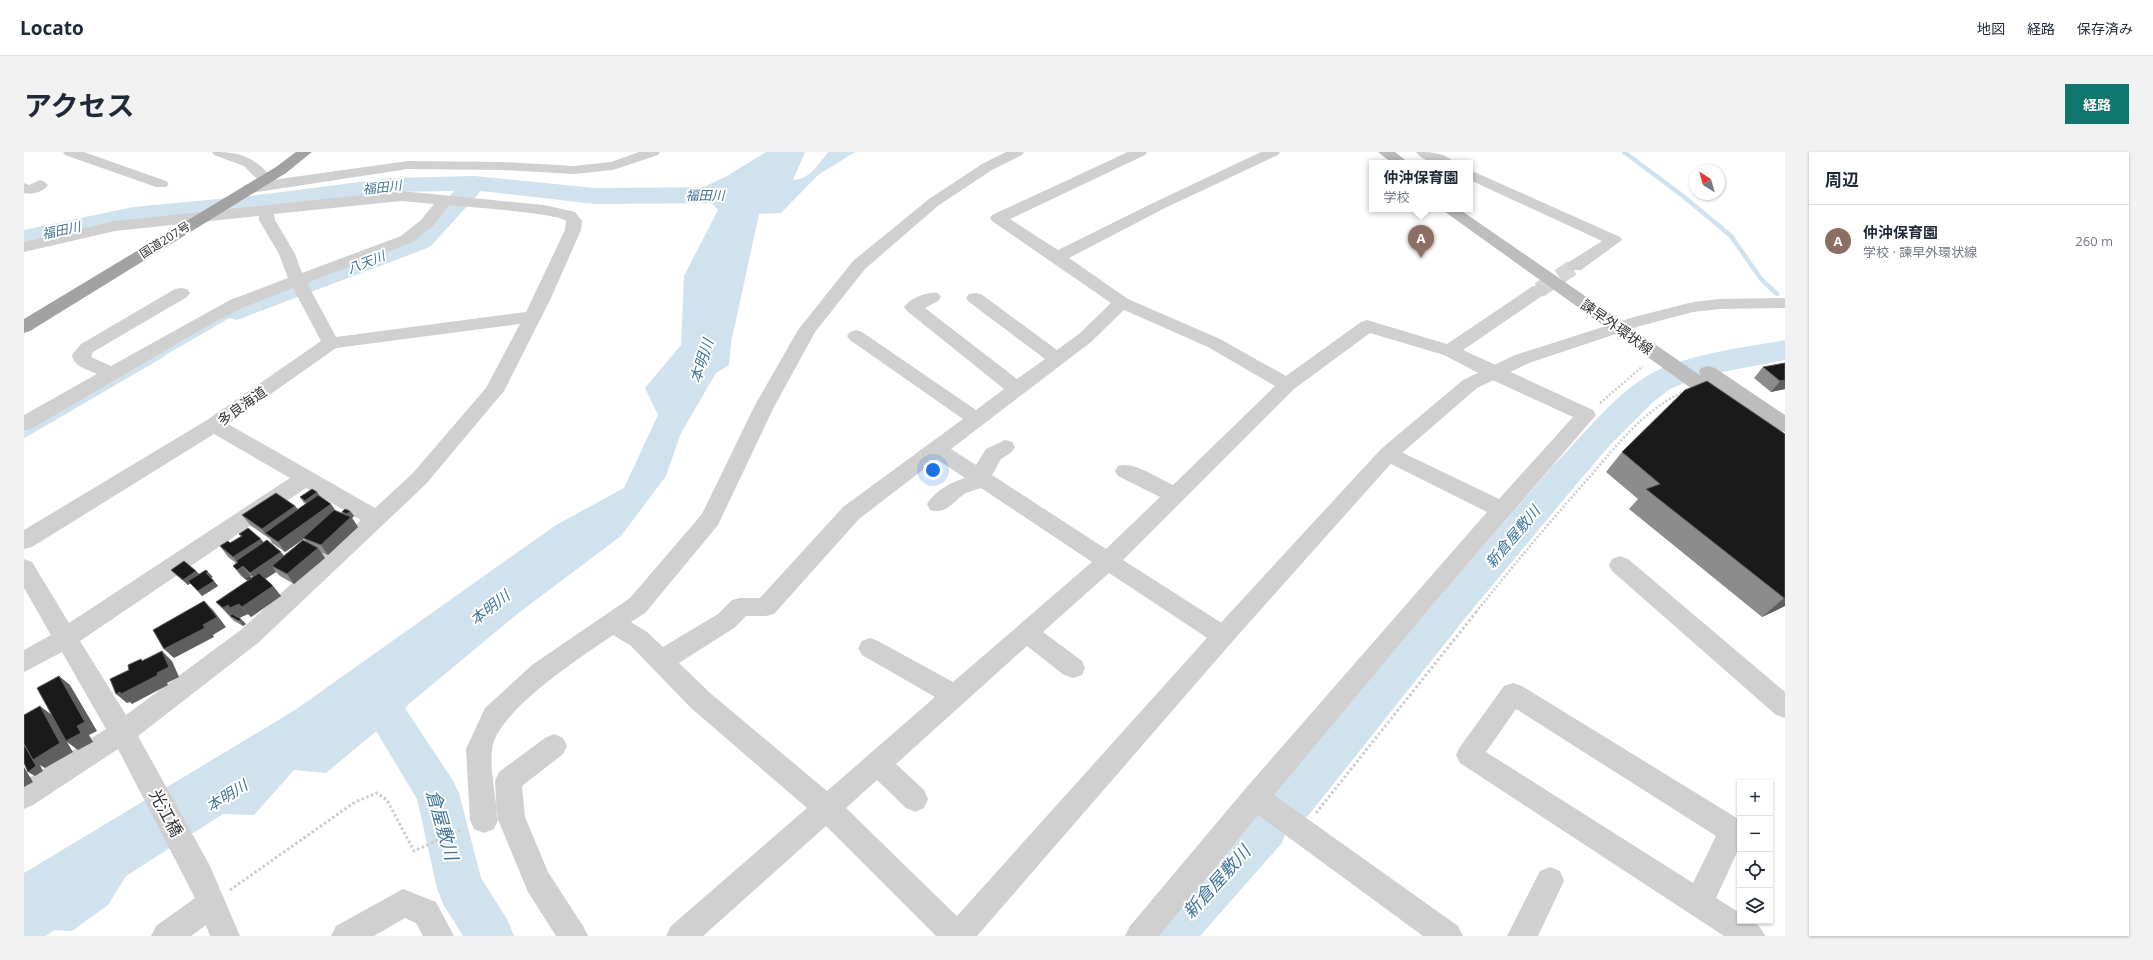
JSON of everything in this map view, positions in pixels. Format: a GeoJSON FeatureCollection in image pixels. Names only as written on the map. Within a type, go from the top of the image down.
{"type":"FeatureCollection","features":[{"type":"Feature","properties":{"kind":"highway","name":"国道207号"},"geometry":{"type":"LineString","coordinates":[[24,327],[265,179],[306,152]]}},
{"type":"Feature","properties":{"kind":"main road"},"geometry":{"type":"LineString","coordinates":[[1381,157],[1392,160]]}},
{"type":"Feature","properties":{"kind":"main road","name":"諫早外環状線"},"geometry":{"type":"LineString","coordinates":[[1463,212],[1626,325],[1677,351],[1785,425]]}},
{"type":"Feature","properties":{"kind":"main road","name":"諫早外環状線"},"geometry":{"type":"LineString","coordinates":[[1626,325],[1654,359],[1703,387],[1785,444]]}},
{"type":"Feature","properties":{"kind":"street"},"geometry":{"type":"LineString","coordinates":[[70,152],[161,184]]}},
{"type":"Feature","properties":{"kind":"street"},"geometry":{"type":"LineString","coordinates":[[219,152],[249,163],[265,179]]}},
{"type":"Feature","properties":{"kind":"street"},"geometry":{"type":"LineString","coordinates":[[247,190],[408,165],[574,170],[613,166],[653,152]]}},
{"type":"Feature","properties":{"kind":"street"},"geometry":{"type":"LineString","coordinates":[[484,820],[479,749],[494,716],[541,672],[638,604],[710,519],[764,406],[807,330],[859,265],[934,202],[987,167],[1017,152]]}},
{"type":"Feature","properties":{"kind":"street"},"geometry":{"type":"LineString","coordinates":[[1140,152],[998,218],[1122,303],[1214,343],[1287,385]]}},
{"type":"Feature","properties":{"kind":"street"},"geometry":{"type":"LineString","coordinates":[[1057,257],[1160,205],[1273,152]]}},
{"type":"Feature","properties":{"kind":"street"},"geometry":{"type":"LineString","coordinates":[[1423,152],[1440,160]]}},
{"type":"Feature","properties":{"kind":"street"},"geometry":{"type":"LineString","coordinates":[[534,168],[550,156]]}},
{"type":"Feature","properties":{"kind":"street"},"geometry":{"type":"LineString","coordinates":[[1473,175],[1614,240],[1575,266]]}},
{"type":"Feature","properties":{"kind":"street"},"geometry":{"type":"LineString","coordinates":[[24,188],[29,190],[40,185]]}},
{"type":"Feature","properties":{"kind":"street"},"geometry":{"type":"LineString","coordinates":[[24,247],[115,226],[206,215],[266,212],[393,197],[445,200],[544,210],[569,215],[574,221],[572,230],[558,264],[494,391],[419,479],[250,636],[127,741],[24,796]]}},
{"type":"Feature","properties":{"kind":"street"},"geometry":{"type":"LineString","coordinates":[[112,373],[82,360],[81,355],[87,348],[191,304],[236,304],[298,279],[407,239],[428,223],[445,200]]}},
{"type":"Feature","properties":{"kind":"street"},"geometry":{"type":"LineString","coordinates":[[266,212],[267,220],[287,254],[291,267],[320,325],[331,343],[532,317]]}},
{"type":"Feature","properties":{"kind":"street"},"geometry":{"type":"LineString","coordinates":[[24,261],[69,236]]}},
{"type":"Feature","properties":{"kind":"street"},"geometry":{"type":"LineString","coordinates":[[1450,351],[1539,290]]}},
{"type":"Feature","properties":{"kind":"street"},"geometry":{"type":"LineString","coordinates":[[932,297],[913,307],[1017,389]]}},
{"type":"Feature","properties":{"kind":"street"},"geometry":{"type":"LineString","coordinates":[[975,298],[1057,359]]}},
{"type":"Feature","properties":{"kind":"street"},"geometry":{"type":"LineString","coordinates":[[661,661],[726,621],[740,607],[766,607],[851,512],[1085,338],[1122,303]]}},
{"type":"Feature","properties":{"kind":"street"},"geometry":{"type":"LineString","coordinates":[[612,622],[639,639],[700,700],[826,807],[957,936],[1223,636],[1388,454],[1464,388],[1522,359],[1626,325],[1694,307],[1720,304],[1785,303]]}},
{"type":"Feature","properties":{"kind":"street"},"geometry":{"type":"LineString","coordinates":[[24,424],[112,373],[191,304]]}},
{"type":"Feature","properties":{"kind":"street"},"geometry":{"type":"LineString","coordinates":[[681,936],[826,807],[1109,560],[1287,385],[1367,326],[1450,351],[1493,374],[1586,415],[1501,509],[1255,797],[1140,936]]}},
{"type":"Feature","properties":{"kind":"street"},"geometry":{"type":"LineString","coordinates":[[856,336],[976,419]]}},
{"type":"Feature","properties":{"kind":"street","name":"多良海道"},"geometry":{"type":"LineString","coordinates":[[24,541],[214,425],[331,343]]}},
{"type":"Feature","properties":{"kind":"street"},"geometry":{"type":"LineString","coordinates":[[214,425],[377,519]]}},
{"type":"Feature","properties":{"kind":"street"},"geometry":{"type":"LineString","coordinates":[[938,504],[959,487],[981,478],[993,454],[1005,447]]}},
{"type":"Feature","properties":{"kind":"street"},"geometry":{"type":"LineString","coordinates":[[936,449],[981,478],[1041,507],[1109,560],[1223,636]]}},
{"type":"Feature","properties":{"kind":"street"},"geometry":{"type":"LineString","coordinates":[[1388,454],[1501,509]]}},
{"type":"Feature","properties":{"kind":"street"},"geometry":{"type":"LineString","coordinates":[[1125,471],[1175,495]]}},
{"type":"Feature","properties":{"kind":"street"},"geometry":{"type":"LineString","coordinates":[[24,662],[66,638],[306,478]]}},
{"type":"Feature","properties":{"kind":"street"},"geometry":{"type":"LineString","coordinates":[[1620,565],[1785,707]]}},
{"type":"Feature","properties":{"kind":"street","name":"光江橋"},"geometry":{"type":"LineString","coordinates":[[24,568],[127,741],[200,876],[224,936]]}},
{"type":"Feature","properties":{"kind":"street"},"geometry":{"type":"LineString","coordinates":[[1026,632],[1073,668]]}},
{"type":"Feature","properties":{"kind":"street"},"geometry":{"type":"LineString","coordinates":[[870,648],[954,695]]}},
{"type":"Feature","properties":{"kind":"street"},"geometry":{"type":"LineString","coordinates":[[1699,903],[1733,832],[1513,694],[1469,755],[1750,936]]}},
{"type":"Feature","properties":{"kind":"street"},"geometry":{"type":"LineString","coordinates":[[554,746],[508,781],[511,816],[538,882],[573,936]]}},
{"type":"Feature","properties":{"kind":"street"},"geometry":{"type":"LineString","coordinates":[[877,763],[915,799]]}},
{"type":"Feature","properties":{"kind":"street"},"geometry":{"type":"LineString","coordinates":[[1255,797],[1448,936]]}},
{"type":"Feature","properties":{"kind":"street"},"geometry":{"type":"LineString","coordinates":[[1522,936],[1550,881]]}},
{"type":"Feature","properties":{"kind":"street"},"geometry":{"type":"LineString","coordinates":[[166,936],[212,903]]}},
{"type":"Feature","properties":{"kind":"street"},"geometry":{"type":"LineString","coordinates":[[346,936],[403,903],[426,912],[439,936]]}},
{"type":"Feature","properties":{"kind":"path"},"geometry":{"type":"LineString","coordinates":[[1586,415],[1654,359]]}},
{"type":"Feature","properties":{"kind":"path"},"geometry":{"type":"LineString","coordinates":[[1302,831],[1568,500],[1629,432],[1672,396],[1684,392]]}},
{"type":"Feature","properties":{"kind":"path"},"geometry":{"type":"LineString","coordinates":[[212,903],[355,802],[377,793],[387,800],[414,851],[484,820]]}},
{"type":"Feature","properties":{"kind":"water","name":"本明川"},"geometry":{"type":"Polygon","coordinates":[[[766,152],[805,152],[793,180],[809,174],[828,152],[855,152],[818,175],[781,213],[759,214],[731,343],[729,365],[716,373],[681,433],[666,476],[621,536],[516,615],[326,773],[294,770],[254,815],[223,814],[126,876],[108,905],[72,931],[54,930],[46,936],[24,936],[24,873],[295,710],[556,525],[624,488],[658,415],[645,388],[681,345],[684,276],[718,210],[699,189],[727,176],[766,152]]]}},
{"type":"Feature","properties":{"kind":"building"},"geometry":{"type":"Polygon","coordinates":[[[1785,363],[1785,380],[1780,381],[1763,367],[1785,363]]]}},
{"type":"Feature","properties":{"kind":"building"},"geometry":{"type":"Polygon","coordinates":[[[1707,381],[1785,434],[1785,598],[1646,489],[1660,484],[1622,452],[1685,390],[1707,381]]]}},
{"type":"Feature","properties":{"kind":"building"},"geometry":{"type":"Polygon","coordinates":[[[312,489],[317,492],[305,501],[300,497],[312,489]]]}},
{"type":"Feature","properties":{"kind":"building"},"geometry":{"type":"Polygon","coordinates":[[[276,493],[295,506],[262,529],[242,515],[276,493]]]}},
{"type":"Feature","properties":{"kind":"building"},"geometry":{"type":"Polygon","coordinates":[[[318,495],[331,504],[278,542],[265,533],[318,495]]]}},
{"type":"Feature","properties":{"kind":"building"},"geometry":{"type":"Polygon","coordinates":[[[345,509],[350,511],[347,514],[342,512],[345,509]]]}},
{"type":"Feature","properties":{"kind":"building"},"geometry":{"type":"Polygon","coordinates":[[[334,510],[351,517],[321,545],[303,538],[334,510]]]}},
{"type":"Feature","properties":{"kind":"building"},"geometry":{"type":"Polygon","coordinates":[[[248,528],[261,539],[233,557],[220,546],[228,541],[230,543],[242,536],[239,534],[248,528]]]}},
{"type":"Feature","properties":{"kind":"building"},"geometry":{"type":"Polygon","coordinates":[[[267,540],[281,552],[250,573],[243,566],[237,570],[233,566],[238,562],[236,561],[267,540]]]}},
{"type":"Feature","properties":{"kind":"building"},"geometry":{"type":"Polygon","coordinates":[[[303,540],[318,548],[287,574],[272,566],[303,540]]]}},
{"type":"Feature","properties":{"kind":"building"},"geometry":{"type":"Polygon","coordinates":[[[184,561],[196,571],[183,580],[171,570],[184,561]]]}},
{"type":"Feature","properties":{"kind":"building"},"geometry":{"type":"Polygon","coordinates":[[[206,570],[208,572],[206,573],[214,581],[198,591],[188,581],[206,570]]]}},
{"type":"Feature","properties":{"kind":"building"},"geometry":{"type":"Polygon","coordinates":[[[259,573],[273,586],[242,607],[239,604],[230,608],[228,605],[223,608],[216,602],[259,573]]]}},
{"type":"Feature","properties":{"kind":"building"},"geometry":{"type":"Polygon","coordinates":[[[204,601],[217,617],[203,625],[205,628],[164,649],[153,630],[204,601]]]}},
{"type":"Feature","properties":{"kind":"building"},"geometry":{"type":"Polygon","coordinates":[[[232,614],[241,619],[239,621],[230,616],[232,614]]]}},
{"type":"Feature","properties":{"kind":"building"},"geometry":{"type":"Polygon","coordinates":[[[162,651],[169,667],[157,673],[158,675],[121,694],[120,692],[116,694],[110,679],[129,670],[128,665],[141,659],[142,661],[162,651]]]}},
{"type":"Feature","properties":{"kind":"building"},"geometry":{"type":"Polygon","coordinates":[[[59,676],[85,722],[77,726],[81,733],[66,741],[37,688],[59,676]]]}},
{"type":"Feature","properties":{"kind":"building"},"geometry":{"type":"Polygon","coordinates":[[[40,706],[60,743],[33,760],[24,744],[24,715],[40,706]]]}},
{"type":"Feature","properties":{"kind":"building"},"geometry":{"type":"Polygon","coordinates":[[[25,746],[36,766],[28,772],[24,763],[25,746]]]}},
{"type":"Feature","properties":{"kind":"waterway"},"geometry":{"type":"LineString","coordinates":[[1624,152],[1683,196],[1731,236],[1761,279],[1777,294]]}},
{"type":"Feature","properties":{"kind":"waterway","name":"福田川"},"geometry":{"type":"LineString","coordinates":[[24,238],[133,215],[250,204],[391,185],[475,183]]}},
{"type":"Feature","properties":{"kind":"waterway","name":"八天川"},"geometry":{"type":"LineString","coordinates":[[237,311],[421,241],[475,183]]}},
{"type":"Feature","properties":{"kind":"waterway","name":"福田川"},"geometry":{"type":"LineString","coordinates":[[475,183],[595,196],[743,195]]}},
{"type":"Feature","properties":{"kind":"waterway"},"geometry":{"type":"LineString","coordinates":[[161,355],[237,311]]}},
{"type":"Feature","properties":{"kind":"waterway","name":"新倉屋敷川"},"geometry":{"type":"LineString","coordinates":[[1292,801],[1453,606],[1563,477],[1586,453],[1599,436],[1642,395],[1659,382],[1691,369],[1718,362],[1785,350]]}},
{"type":"Feature","properties":{"kind":"waterway"},"geometry":{"type":"LineString","coordinates":[[24,435],[163,354]]}},
{"type":"Feature","properties":{"kind":"waterway","name":"倉屋敷川"},"geometry":{"type":"LineString","coordinates":[[375,696],[437,793],[460,888],[490,936]]}},
{"type":"Feature","properties":{"kind":"waterway","name":"新倉屋敷川"},"geometry":{"type":"LineString","coordinates":[[1168,936],[1266,828]]}},
{"type":"Feature","properties":{"kind":"tunnel"},"geometry":{"type":"LineString","coordinates":[[1539,290],[1575,266]]}},
{"type":"Feature","properties":{"kind":"place","name":"仲沖保育園"},"geometry":{"type":"Point","coordinates":[1421,258]}}]}
